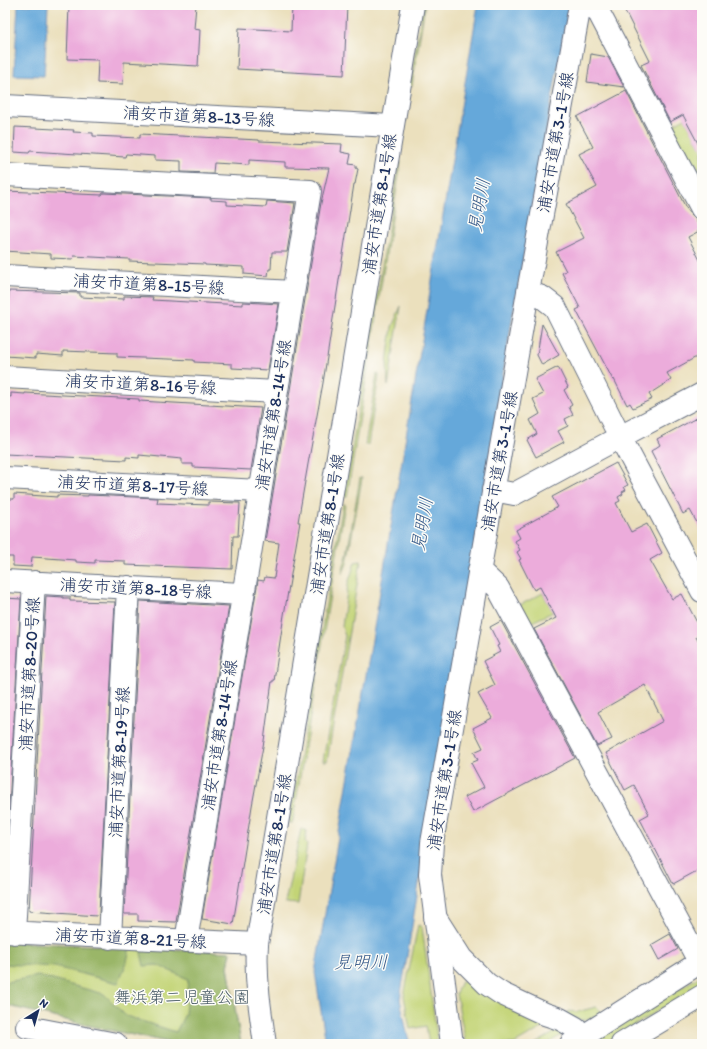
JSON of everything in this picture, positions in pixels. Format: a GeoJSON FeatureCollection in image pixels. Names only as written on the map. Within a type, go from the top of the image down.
{"type":"FeatureCollection","features":[{"type":"Feature","properties":{"kind":"street","name":"浦安市道第8-1号線"},"geometry":{"type":"LineString","coordinates":[[265,1044],[257,986],[257,944],[413,5]]}},
{"type":"Feature","properties":{"kind":"street","name":"浦安市道第3-1号線"},"geometry":{"type":"LineString","coordinates":[[452,1044],[430,874],[432,842],[528,292],[580,5]]}},
{"type":"Feature","properties":{"kind":"street"},"geometry":{"type":"LineString","coordinates":[[590,5],[599,13],[702,209]]}},
{"type":"Feature","properties":{"kind":"street","name":"浦安市道第8-13号線"},"geometry":{"type":"LineString","coordinates":[[5,106],[392,126]]}},
{"type":"Feature","properties":{"kind":"street","name":"浦安市道第8-14号線"},"geometry":{"type":"LineString","coordinates":[[5,175],[310,191],[242,594],[186,941]]}},
{"type":"Feature","properties":{"kind":"street","name":"浦安市道第8-15号線"},"geometry":{"type":"LineString","coordinates":[[5,276],[293,292]]}},
{"type":"Feature","properties":{"kind":"street"},"geometry":{"type":"LineString","coordinates":[[528,292],[542,297],[554,307],[620,437],[702,591]]}},
{"type":"Feature","properties":{"kind":"street","name":"浦安市道第8-16号線"},"geometry":{"type":"LineString","coordinates":[[5,377],[276,392]]}},
{"type":"Feature","properties":{"kind":"street"},"geometry":{"type":"LineString","coordinates":[[494,490],[514,494],[702,394]]}},
{"type":"Feature","properties":{"kind":"street","name":"浦安市道第8-17号線"},"geometry":{"type":"LineString","coordinates":[[5,478],[260,491]]}},
{"type":"Feature","properties":{"kind":"street"},"geometry":{"type":"LineString","coordinates":[[435,917],[461,958],[487,984],[502,994],[576,1028],[577,1041],[701,962],[498,588],[480,570]]}},
{"type":"Feature","properties":{"kind":"street","name":"浦安市道第8-18号線"},"geometry":{"type":"LineString","coordinates":[[5,581],[242,594]]}},
{"type":"Feature","properties":{"kind":"street","name":"浦安市道第8-20号線"},"geometry":{"type":"LineString","coordinates":[[10,932],[34,582]]}},
{"type":"Feature","properties":{"kind":"street","name":"浦安市道第8-19号線"},"geometry":{"type":"LineString","coordinates":[[110,938],[128,587]]}},
{"type":"Feature","properties":{"kind":"street","name":"浦安市道第8-21号線"},"geometry":{"type":"LineString","coordinates":[[10,932],[257,944]]}},
{"type":"Feature","properties":{"kind":"street"},"geometry":{"type":"LineString","coordinates":[[622,1044],[702,996]]}},
{"type":"Feature","properties":{"kind":"street"},"geometry":{"type":"LineString","coordinates":[[27,1027],[116,1044]]}},
{"type":"Feature","properties":{"kind":"green space"},"geometry":{"type":"Polygon","coordinates":[[[423,5],[425,5],[412,86],[410,85],[423,5]]]}},
{"type":"Feature","properties":{"kind":"green space"},"geometry":{"type":"Polygon","coordinates":[[[685,118],[702,151],[702,175],[694,160],[688,163],[670,130],[675,127],[674,124],[685,118]]]}},
{"type":"Feature","properties":{"kind":"green space"},"geometry":{"type":"Polygon","coordinates":[[[401,162],[347,497],[344,497],[399,163],[401,162]]]}},
{"type":"Feature","properties":{"kind":"green space"},"geometry":{"type":"Polygon","coordinates":[[[401,306],[388,386],[387,362],[392,327],[401,306]]]}},
{"type":"Feature","properties":{"kind":"green space"},"geometry":{"type":"Polygon","coordinates":[[[377,374],[379,375],[368,445],[365,445],[377,374]]]}},
{"type":"Feature","properties":{"kind":"green space"},"geometry":{"type":"Polygon","coordinates":[[[360,478],[362,478],[347,563],[342,573],[347,555],[360,478]]]}},
{"type":"Feature","properties":{"kind":"green space"},"geometry":{"type":"Polygon","coordinates":[[[343,504],[345,504],[293,820],[292,823],[289,823],[343,504]]]}},
{"type":"Feature","properties":{"kind":"green space"},"geometry":{"type":"Polygon","coordinates":[[[361,561],[327,761],[323,761],[345,636],[342,627],[348,584],[355,562],[361,561]]]}},
{"type":"Feature","properties":{"kind":"green space"},"geometry":{"type":"Polygon","coordinates":[[[543,593],[553,612],[528,624],[518,606],[543,593]]]}},
{"type":"Feature","properties":{"kind":"green space"},"geometry":{"type":"Polygon","coordinates":[[[301,829],[307,831],[305,842],[307,844],[298,904],[285,903],[301,829]]]}},
{"type":"Feature","properties":{"kind":"green space"},"geometry":{"type":"Polygon","coordinates":[[[418,925],[422,927],[438,1044],[429,1044],[426,1026],[410,1029],[404,996],[418,925]]]}},
{"type":"Feature","properties":{"kind":"green space","name":"舞浜第二児童公園"},"geometry":{"type":"Polygon","coordinates":[[[5,942],[231,952],[228,967],[241,1044],[178,1044],[99,1028],[5,1005],[5,942]]]}},
{"type":"Feature","properties":{"kind":"green space"},"geometry":{"type":"Polygon","coordinates":[[[5,942],[130,947],[127,962],[118,983],[55,967],[5,964],[5,942]]]}},
{"type":"Feature","properties":{"kind":"green space"},"geometry":{"type":"Polygon","coordinates":[[[140,948],[231,952],[228,967],[241,1044],[178,1044],[99,1028],[5,1005],[5,985],[7,982],[38,976],[104,994],[126,1016],[176,1032],[185,1014],[188,979],[157,965],[144,966],[140,948]]]}},
{"type":"Feature","properties":{"kind":"green space"},"geometry":{"type":"Polygon","coordinates":[[[702,975],[702,984],[604,1044],[588,1044],[702,975]]]}},
{"type":"Feature","properties":{"kind":"green space"},"geometry":{"type":"Polygon","coordinates":[[[461,981],[473,983],[549,1024],[514,1044],[466,1044],[456,994],[461,981]]]}},
{"type":"Feature","properties":{"kind":"green space"},"geometry":{"type":"Polygon","coordinates":[[[596,1007],[601,1013],[584,1020],[566,1015],[569,1011],[577,1012],[596,1007]]]}},
{"type":"Feature","properties":{"kind":"green space"},"geometry":{"type":"Polygon","coordinates":[[[562,1028],[565,1032],[547,1044],[535,1044],[562,1028]]]}},
{"type":"Feature","properties":{"kind":"water"},"geometry":{"type":"Polygon","coordinates":[[[18,5],[48,5],[44,76],[14,75],[18,5]]]}},
{"type":"Feature","properties":{"kind":"water","name":"見明川"},"geometry":{"type":"Polygon","coordinates":[[[478,5],[569,5],[513,313],[400,999],[410,1044],[326,1044],[315,972],[478,5]]]}},
{"type":"Feature","properties":{"kind":"building"},"geometry":{"type":"Polygon","coordinates":[[[69,5],[196,5],[194,29],[200,30],[198,66],[124,62],[123,84],[97,83],[98,60],[67,59],[69,5]]]}},
{"type":"Feature","properties":{"kind":"building"},"geometry":{"type":"Polygon","coordinates":[[[292,5],[347,5],[344,75],[237,69],[239,28],[291,31],[292,5]]]}},
{"type":"Feature","properties":{"kind":"building"},"geometry":{"type":"Polygon","coordinates":[[[622,5],[702,5],[702,151],[683,115],[670,122],[641,65],[650,61],[622,5]]]}},
{"type":"Feature","properties":{"kind":"building"},"geometry":{"type":"Polygon","coordinates":[[[591,54],[608,57],[624,87],[587,82],[591,54]]]}},
{"type":"Feature","properties":{"kind":"building"},"geometry":{"type":"Polygon","coordinates":[[[626,91],[686,208],[696,220],[701,230],[688,237],[702,264],[702,354],[667,373],[671,380],[649,394],[652,399],[633,408],[630,403],[627,405],[576,310],[580,308],[562,273],[566,271],[556,252],[584,238],[566,204],[597,187],[579,154],[593,147],[577,117],[626,91]]]}},
{"type":"Feature","properties":{"kind":"building"},"geometry":{"type":"Polygon","coordinates":[[[15,127],[74,130],[73,132],[93,133],[93,136],[140,138],[140,134],[342,144],[341,152],[351,154],[349,164],[356,165],[356,168],[358,169],[354,184],[323,383],[298,522],[300,522],[274,681],[272,681],[264,741],[233,924],[202,919],[258,580],[264,581],[265,577],[274,578],[279,543],[265,541],[321,203],[329,168],[285,167],[285,162],[249,160],[249,165],[214,163],[213,173],[181,172],[181,161],[155,160],[155,156],[126,154],[125,157],[30,151],[29,153],[14,152],[15,127]]]}},
{"type":"Feature","properties":{"kind":"building"},"geometry":{"type":"Polygon","coordinates":[[[5,191],[102,195],[103,193],[211,198],[211,200],[227,201],[227,205],[266,207],[267,201],[295,203],[287,252],[272,252],[271,269],[269,269],[268,276],[244,274],[244,267],[129,261],[129,259],[74,256],[73,259],[51,258],[51,254],[5,251],[5,191]]]}},
{"type":"Feature","properties":{"kind":"building"},"geometry":{"type":"Polygon","coordinates":[[[9,291],[80,293],[80,297],[124,299],[124,296],[153,297],[152,300],[243,305],[243,302],[279,304],[268,370],[232,368],[232,364],[194,362],[194,360],[117,357],[117,353],[63,351],[63,356],[36,354],[36,358],[5,356],[5,330],[7,330],[9,291]]]}},
{"type":"Feature","properties":{"kind":"building"},"geometry":{"type":"Polygon","coordinates":[[[542,324],[559,355],[542,365],[537,355],[542,324]]]}},
{"type":"Feature","properties":{"kind":"building"},"geometry":{"type":"Polygon","coordinates":[[[558,367],[568,387],[564,390],[572,405],[569,407],[573,415],[565,419],[568,426],[558,431],[564,442],[536,457],[527,440],[537,434],[530,420],[540,414],[533,399],[543,394],[535,379],[558,367]]]}},
{"type":"Feature","properties":{"kind":"building"},"geometry":{"type":"Polygon","coordinates":[[[11,393],[139,399],[139,401],[261,408],[251,470],[193,467],[193,464],[182,464],[182,459],[139,455],[139,458],[126,457],[126,460],[5,454],[5,396],[11,397],[11,393]]]}},
{"type":"Feature","properties":{"kind":"building"},"geometry":{"type":"Polygon","coordinates":[[[702,415],[702,532],[690,510],[683,514],[651,451],[660,445],[657,439],[702,415]]]}},
{"type":"Feature","properties":{"kind":"building"},"geometry":{"type":"Polygon","coordinates":[[[616,463],[628,485],[624,487],[626,490],[622,492],[623,494],[618,497],[620,501],[616,503],[631,532],[647,524],[662,553],[650,560],[672,599],[682,594],[702,632],[702,634],[696,637],[702,648],[702,868],[673,884],[640,819],[649,814],[634,785],[625,790],[606,753],[663,721],[645,685],[598,712],[612,739],[597,746],[534,629],[556,618],[540,587],[534,590],[519,560],[521,559],[517,552],[520,550],[515,541],[520,538],[516,530],[558,507],[552,497],[616,463]]]}},
{"type":"Feature","properties":{"kind":"building"},"geometry":{"type":"Polygon","coordinates":[[[14,494],[57,497],[57,495],[88,495],[158,498],[157,503],[208,505],[208,502],[240,503],[238,536],[233,536],[232,569],[125,565],[125,561],[95,560],[95,563],[32,557],[31,567],[13,566],[13,557],[5,557],[5,520],[6,499],[14,499],[14,494]]]}},
{"type":"Feature","properties":{"kind":"building"},"geometry":{"type":"Polygon","coordinates":[[[46,596],[70,598],[70,601],[115,602],[99,914],[97,916],[29,911],[46,596]]]}},
{"type":"Feature","properties":{"kind":"building"},"geometry":{"type":"Polygon","coordinates":[[[5,598],[21,599],[8,824],[5,824],[5,598]]]}},
{"type":"Feature","properties":{"kind":"building"},"geometry":{"type":"Polygon","coordinates":[[[140,601],[229,606],[176,922],[138,921],[138,914],[124,914],[140,601]]]}},
{"type":"Feature","properties":{"kind":"building"},"geometry":{"type":"Polygon","coordinates":[[[501,621],[575,758],[473,812],[465,797],[484,787],[471,763],[478,760],[474,752],[483,748],[473,728],[492,718],[478,694],[495,685],[483,661],[500,652],[497,646],[499,645],[490,627],[501,621]]]}},
{"type":"Feature","properties":{"kind":"building"},"geometry":{"type":"Polygon","coordinates":[[[670,934],[678,949],[659,960],[651,945],[670,934]]]}}]}
